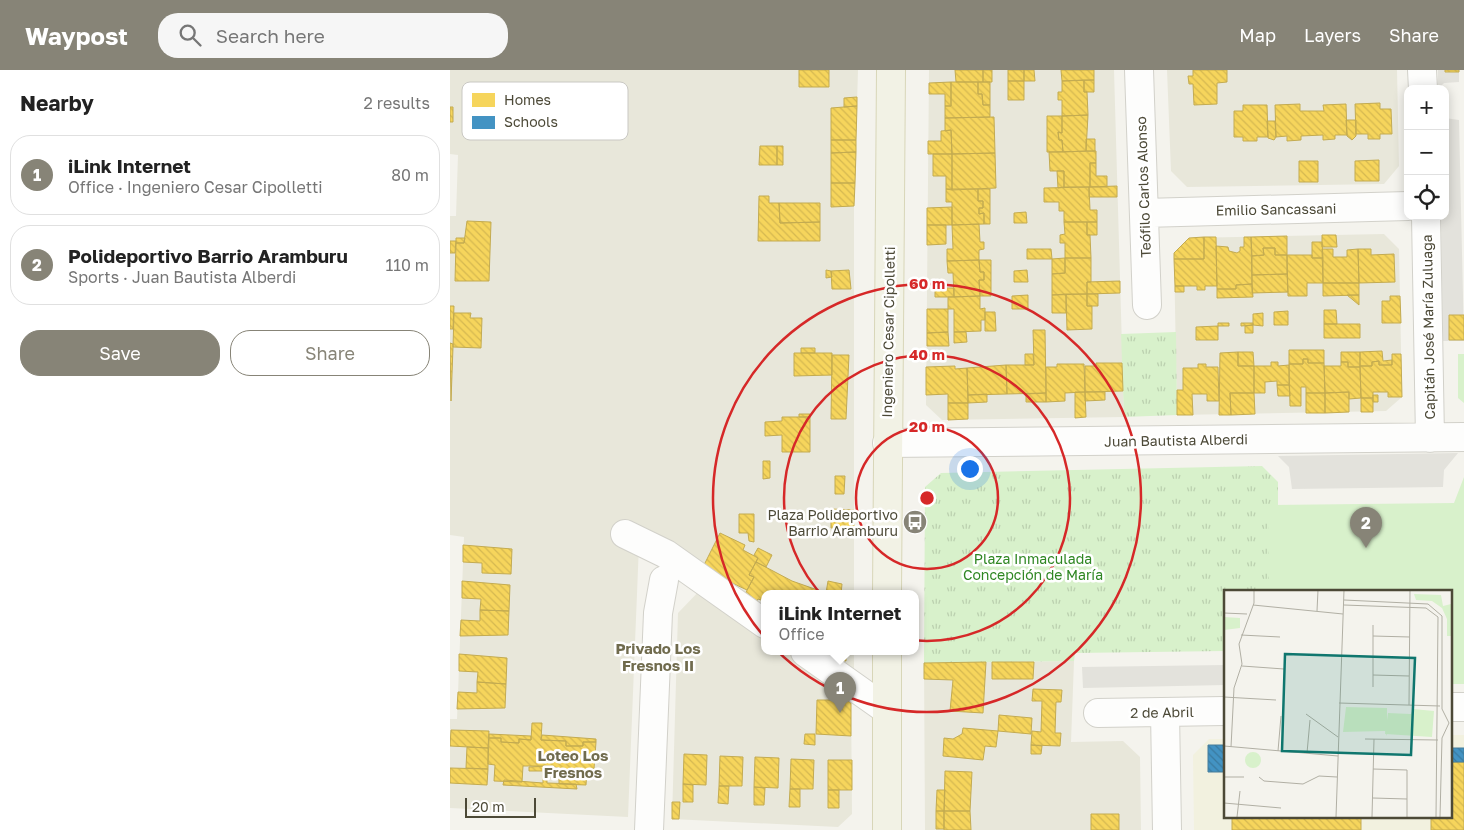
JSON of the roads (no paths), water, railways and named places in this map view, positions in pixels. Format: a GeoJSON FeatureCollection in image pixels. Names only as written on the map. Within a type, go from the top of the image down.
{"type":"FeatureCollection","features":[{"type":"Feature","properties":{"kind":"main road","name":"Ingeniero Cesar Cipolletti"},"geometry":{"type":"LineString","coordinates":[[887,590],[891,70]]}},
{"type":"Feature","properties":{"kind":"main road"},"geometry":{"type":"LineString","coordinates":[[887,655],[887,830]]}},
{"type":"Feature","properties":{"kind":"street","name":"Teófilo Carlos Alonso"},"geometry":{"type":"LineString","coordinates":[[1139,70],[1147,305]]}},
{"type":"Feature","properties":{"kind":"street"},"geometry":{"type":"LineString","coordinates":[[1422,70],[1423,85]]}},
{"type":"Feature","properties":{"kind":"street","name":"Emilio Sancassani"},"geometry":{"type":"LineString","coordinates":[[1144,213],[1404,206]]}},
{"type":"Feature","properties":{"kind":"street","name":"Capitán José María Zuluaga"},"geometry":{"type":"LineString","coordinates":[[1426,220],[1430,438]]}},
{"type":"Feature","properties":{"kind":"street","name":"Juan Bautista Alberdi"},"geometry":{"type":"LineString","coordinates":[[887,443],[1464,437]]}},
{"type":"Feature","properties":{"kind":"street"},"geometry":{"type":"LineString","coordinates":[[625,534],[666,554],[761,621]]}},
{"type":"Feature","properties":{"kind":"street"},"geometry":{"type":"LineString","coordinates":[[649,830],[658,612],[664,580]]}},
{"type":"Feature","properties":{"kind":"street"},"geometry":{"type":"LineString","coordinates":[[809,655],[887,710]]}},
{"type":"Feature","properties":{"kind":"street","name":"2 de Abril"},"geometry":{"type":"LineString","coordinates":[[1098,714],[1224,711]]}},
{"type":"Feature","properties":{"kind":"street"},"geometry":{"type":"LineString","coordinates":[[1165,712],[1167,830]]}},
{"type":"Feature","properties":{"kind":"place","name":"Plaza Polideportivo Barrio Aramburu"},"geometry":{"type":"Point","coordinates":[915,522]}},
{"type":"Feature","properties":{"kind":"place","name":"Polideportivo Barrio Aramburu"},"geometry":{"type":"Point","coordinates":[1366,548]}},
{"type":"Feature","properties":{"kind":"place","name":"iLink Internet"},"geometry":{"type":"Point","coordinates":[840,713]}},
{"type":"Feature","properties":{"kind":"district","name":"Privado Los Fresnos II"},"geometry":{"type":"Point","coordinates":[658,656]}},
{"type":"Feature","properties":{"kind":"district","name":"Loteo Los Fresnos"},"geometry":{"type":"Point","coordinates":[573,764]}},
{"type":"Feature","properties":{"kind":"park label","name":"Plaza Inmaculada Concepción de María"},"geometry":{"type":"Point","coordinates":[1033,566]}}]}
